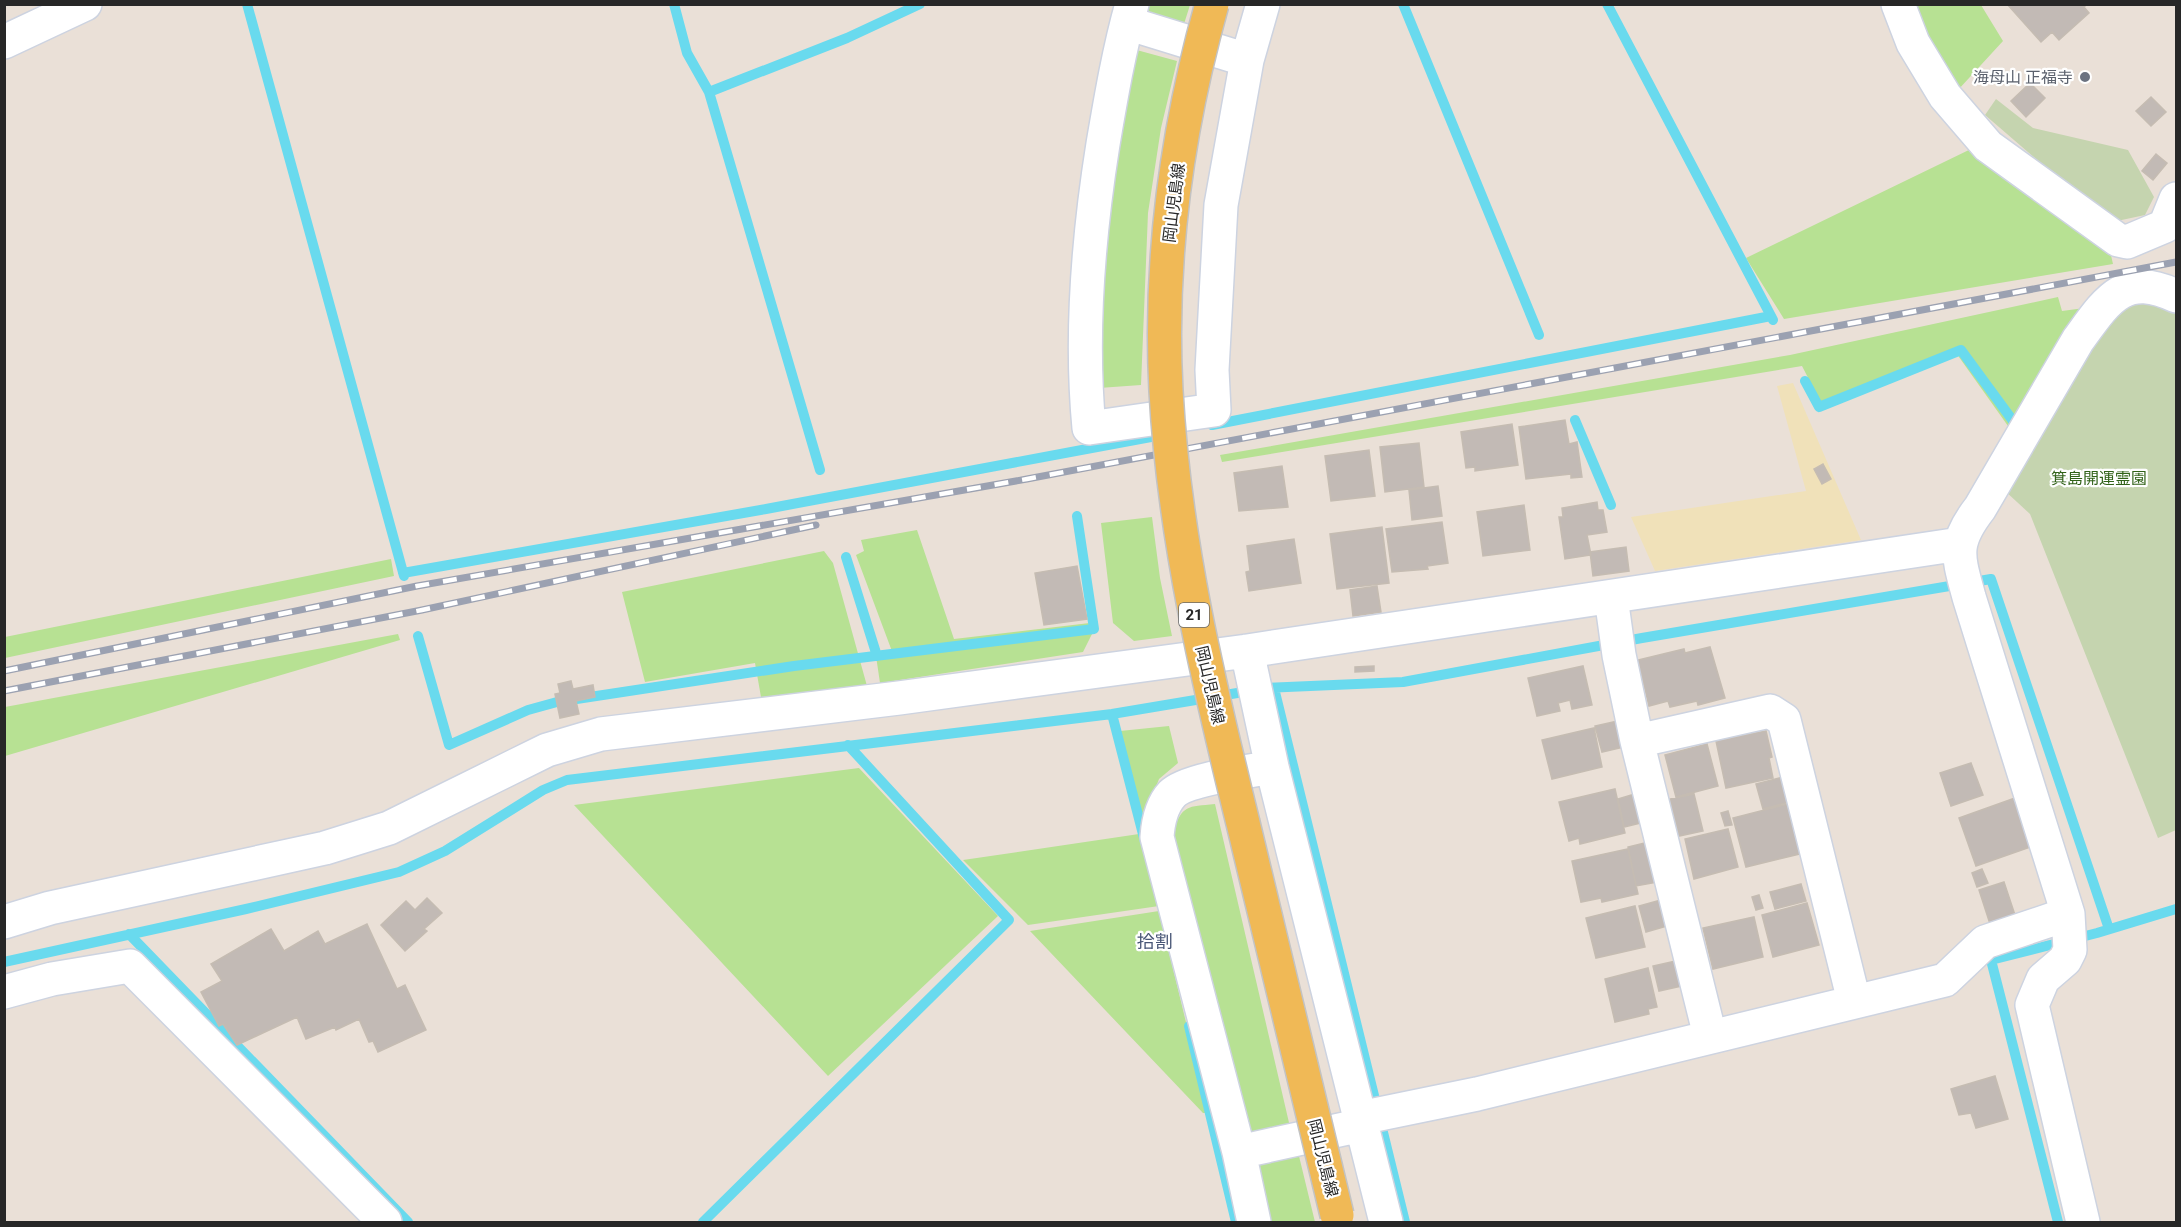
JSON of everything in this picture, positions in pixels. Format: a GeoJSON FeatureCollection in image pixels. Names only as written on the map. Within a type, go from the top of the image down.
{"type":"FeatureCollection","features":[{"type":"Feature","properties":{"kind":"main road","name":"岡山児島線"},"geometry":{"type":"LineString","coordinates":[[1212,4],[1198,54],[1186,114],[1168,258],[1165,320],[1166,391],[1178,513],[1189,588],[1208,680],[1337,1215]]}},
{"type":"Feature","properties":{"kind":"street"},"geometry":{"type":"LineString","coordinates":[[4,42],[85,4]]}},
{"type":"Feature","properties":{"kind":"street"},"geometry":{"type":"LineString","coordinates":[[1247,60],[1130,14],[1110,100],[1093,217],[1085,300],[1089,428],[1214,410],[1212,370],[1221,205],[1247,60],[1263,4]]}},
{"type":"Feature","properties":{"kind":"street"},"geometry":{"type":"LineString","coordinates":[[1898,4],[1913,43],[1945,96],[1988,146],[2118,240],[2127,242],[2172,216]]}},
{"type":"Feature","properties":{"kind":"street"},"geometry":{"type":"LineString","coordinates":[[2127,242],[2133,286]]}},
{"type":"Feature","properties":{"kind":"street"},"geometry":{"type":"LineString","coordinates":[[2083,1222],[2032,1005],[2043,979],[2065,960],[2069,929],[1969,597],[1960,554],[1967,525],[1980,508],[2092,320],[2115,297],[2133,286],[2150,286],[2176,297]]}},
{"type":"Feature","properties":{"kind":"street"},"geometry":{"type":"LineString","coordinates":[[4,922],[50,908],[336,845],[389,828],[547,750],[601,734],[911,696],[1252,676],[1614,626],[1960,554]]}},
{"type":"Feature","properties":{"kind":"street"},"geometry":{"type":"LineString","coordinates":[[1614,626],[1637,741],[1710,1036]]}},
{"type":"Feature","properties":{"kind":"street"},"geometry":{"type":"LineString","coordinates":[[1252,676],[1272,767],[1369,1118],[1386,1222]]}},
{"type":"Feature","properties":{"kind":"street"},"geometry":{"type":"LineString","coordinates":[[1637,741],[1770,711],[1784,720],[1854,1001]]}},
{"type":"Feature","properties":{"kind":"street"},"geometry":{"type":"LineString","coordinates":[[1254,1222],[1239,1152],[1157,837],[1158,818],[1172,794],[1185,785],[1272,767]]}},
{"type":"Feature","properties":{"kind":"street"},"geometry":{"type":"LineString","coordinates":[[1239,1152],[1369,1118],[1946,980],[1985,942],[2069,929]]}},
{"type":"Feature","properties":{"kind":"street"},"geometry":{"type":"LineString","coordinates":[[4,993],[52,979],[130,966],[385,1222]]}},
{"type":"Feature","properties":{"kind":"green space"},"geometry":{"type":"Polygon","coordinates":[[[1143,5],[1190,5],[1184,24],[1144,11],[1143,5]]]}},
{"type":"Feature","properties":{"kind":"green space"},"geometry":{"type":"Polygon","coordinates":[[[1912,5],[1981,5],[2003,41],[1958,90],[1912,5]]]}},
{"type":"Feature","properties":{"kind":"green space"},"geometry":{"type":"Polygon","coordinates":[[[1133,49],[1177,61],[1161,128],[1148,213],[1141,385],[1099,388],[1098,285],[1133,49]]]}},
{"type":"Feature","properties":{"kind":"green space"},"geometry":{"type":"Polygon","coordinates":[[[1996,99],[2033,128],[2128,150],[2154,197],[2145,215],[2117,221],[2043,165],[1985,115],[1996,99]]]}},
{"type":"Feature","properties":{"kind":"green space"},"geometry":{"type":"Polygon","coordinates":[[[1973,148],[2110,251],[2113,264],[1784,319],[1746,258],[1973,148]]]}},
{"type":"Feature","properties":{"kind":"green space"},"geometry":{"type":"Polygon","coordinates":[[[2058,297],[2062,311],[2092,307],[2065,334],[2008,426],[1954,350],[1821,403],[1802,366],[1222,462],[1220,455],[1790,355],[2058,297]]]}},
{"type":"Feature","properties":{"kind":"green space","name":"箕島開運霊園"},"geometry":{"type":"Polygon","coordinates":[[[2118,301],[2176,306],[2176,830],[2158,838],[2030,514],[2004,490],[2118,301]]]}},
{"type":"Feature","properties":{"kind":"green space"},"geometry":{"type":"Polygon","coordinates":[[[1152,517],[1160,578],[1172,636],[1134,641],[1113,623],[1101,523],[1152,517]]]}},
{"type":"Feature","properties":{"kind":"green space"},"geometry":{"type":"Polygon","coordinates":[[[917,530],[954,639],[1098,622],[1083,652],[880,683],[876,656],[893,654],[856,555],[864,551],[861,540],[917,530]]]}},
{"type":"Feature","properties":{"kind":"green space"},"geometry":{"type":"Polygon","coordinates":[[[824,551],[833,563],[867,686],[761,697],[755,663],[645,682],[622,592],[824,551]]]}},
{"type":"Feature","properties":{"kind":"green space"},"geometry":{"type":"Polygon","coordinates":[[[391,559],[394,576],[5,658],[5,637],[391,559]]]}},
{"type":"Feature","properties":{"kind":"green space"},"geometry":{"type":"Polygon","coordinates":[[[398,634],[400,640],[5,756],[5,707],[398,634]]]}},
{"type":"Feature","properties":{"kind":"green space"},"geometry":{"type":"Polygon","coordinates":[[[1169,726],[1178,763],[1159,779],[1143,821],[1120,731],[1169,726]]]}},
{"type":"Feature","properties":{"kind":"green space"},"geometry":{"type":"Polygon","coordinates":[[[859,768],[998,916],[828,1076],[574,805],[859,768]]]}},
{"type":"Feature","properties":{"kind":"green space"},"geometry":{"type":"Polygon","coordinates":[[[1215,804],[1290,1127],[1254,1133],[1244,1128],[1172,833],[1179,817],[1187,809],[1215,804]]]}},
{"type":"Feature","properties":{"kind":"green space"},"geometry":{"type":"Polygon","coordinates":[[[1139,834],[1159,906],[1028,925],[963,860],[1139,834]]]}},
{"type":"Feature","properties":{"kind":"green space"},"geometry":{"type":"Polygon","coordinates":[[[1159,911],[1208,1113],[1203,1113],[1030,931],[1159,911]]]}},
{"type":"Feature","properties":{"kind":"green space"},"geometry":{"type":"Polygon","coordinates":[[[1298,1152],[1315,1222],[1263,1222],[1252,1177],[1262,1161],[1298,1152]]]}},
{"type":"Feature","properties":{"kind":"sand"},"geometry":{"type":"Polygon","coordinates":[[[1793,383],[1861,540],[1655,571],[1631,517],[1806,491],[1777,386],[1793,383]]]}},
{"type":"Feature","properties":{"kind":"building"},"geometry":{"type":"Polygon","coordinates":[[[2007,4],[2087,4],[2084,7],[2089,13],[2059,40],[2052,32],[2041,42],[2007,4]]]}},
{"type":"Feature","properties":{"kind":"building"},"geometry":{"type":"Polygon","coordinates":[[[2030,83],[2045,98],[2026,117],[2011,101],[2030,83]]]}},
{"type":"Feature","properties":{"kind":"building"},"geometry":{"type":"Polygon","coordinates":[[[2151,97],[2166,112],[2151,126],[2136,111],[2151,97]]]}},
{"type":"Feature","properties":{"kind":"building"},"geometry":{"type":"Polygon","coordinates":[[[2156,154],[2167,163],[2153,180],[2142,171],[2156,154]]]}},
{"type":"Feature","properties":{"kind":"building"},"geometry":{"type":"Polygon","coordinates":[[[1565,420],[1569,444],[1577,442],[1582,477],[1571,478],[1571,474],[1526,479],[1519,427],[1565,420]]]}},
{"type":"Feature","properties":{"kind":"building"},"geometry":{"type":"Polygon","coordinates":[[[1512,424],[1518,465],[1475,471],[1475,467],[1466,468],[1461,432],[1512,424]]]}},
{"type":"Feature","properties":{"kind":"building"},"geometry":{"type":"Polygon","coordinates":[[[1419,443],[1424,487],[1385,492],[1380,447],[1419,443]]]}},
{"type":"Feature","properties":{"kind":"building"},"geometry":{"type":"Polygon","coordinates":[[[1369,450],[1375,496],[1331,501],[1325,456],[1369,450]]]}},
{"type":"Feature","properties":{"kind":"building"},"geometry":{"type":"Polygon","coordinates":[[[1823,464],[1831,479],[1822,484],[1814,469],[1823,464]]]}},
{"type":"Feature","properties":{"kind":"building"},"geometry":{"type":"Polygon","coordinates":[[[1282,466],[1288,507],[1239,511],[1234,473],[1282,466]]]}},
{"type":"Feature","properties":{"kind":"building"},"geometry":{"type":"Polygon","coordinates":[[[1438,486],[1442,516],[1412,520],[1409,490],[1438,486]]]}},
{"type":"Feature","properties":{"kind":"building"},"geometry":{"type":"Polygon","coordinates":[[[1597,502],[1598,510],[1603,510],[1607,532],[1587,535],[1591,555],[1565,559],[1559,517],[1563,517],[1562,508],[1597,502]]]}},
{"type":"Feature","properties":{"kind":"building"},"geometry":{"type":"Polygon","coordinates":[[[1524,505],[1530,550],[1483,556],[1477,512],[1524,505]]]}},
{"type":"Feature","properties":{"kind":"building"},"geometry":{"type":"Polygon","coordinates":[[[1442,522],[1448,563],[1427,566],[1428,569],[1392,572],[1386,529],[1442,522]]]}},
{"type":"Feature","properties":{"kind":"building"},"geometry":{"type":"Polygon","coordinates":[[[1382,527],[1389,583],[1337,589],[1330,534],[1382,527]]]}},
{"type":"Feature","properties":{"kind":"building"},"geometry":{"type":"Polygon","coordinates":[[[1294,539],[1301,583],[1249,591],[1246,572],[1250,571],[1247,546],[1294,539]]]}},
{"type":"Feature","properties":{"kind":"building"},"geometry":{"type":"Polygon","coordinates":[[[1626,547],[1629,571],[1593,576],[1590,552],[1626,547]]]}},
{"type":"Feature","properties":{"kind":"building"},"geometry":{"type":"Polygon","coordinates":[[[1077,566],[1087,619],[1044,625],[1035,573],[1077,566]]]}},
{"type":"Feature","properties":{"kind":"building"},"geometry":{"type":"Polygon","coordinates":[[[1377,586],[1381,612],[1353,616],[1350,590],[1377,586]]]}},
{"type":"Feature","properties":{"kind":"building"},"geometry":{"type":"Polygon","coordinates":[[[1710,647],[1725,698],[1698,705],[1697,701],[1670,707],[1668,701],[1649,706],[1638,660],[1684,649],[1685,653],[1710,647]]]}},
{"type":"Feature","properties":{"kind":"building"},"geometry":{"type":"Polygon","coordinates":[[[1374,666],[1374,671],[1355,672],[1355,667],[1374,666]]]}},
{"type":"Feature","properties":{"kind":"building"},"geometry":{"type":"Polygon","coordinates":[[[1583,666],[1592,705],[1572,709],[1570,700],[1558,703],[1560,711],[1537,716],[1528,678],[1583,666]]]}},
{"type":"Feature","properties":{"kind":"building"},"geometry":{"type":"Polygon","coordinates":[[[571,681],[573,689],[593,685],[595,697],[576,701],[579,714],[560,718],[555,694],[560,693],[558,684],[571,681]]]}},
{"type":"Feature","properties":{"kind":"building"},"geometry":{"type":"Polygon","coordinates":[[[1618,721],[1624,747],[1602,752],[1595,726],[1618,721]]]}},
{"type":"Feature","properties":{"kind":"building"},"geometry":{"type":"Polygon","coordinates":[[[1594,728],[1602,767],[1552,779],[1542,740],[1594,728]]]}},
{"type":"Feature","properties":{"kind":"building"},"geometry":{"type":"Polygon","coordinates":[[[1766,731],[1772,757],[1769,758],[1773,778],[1726,788],[1716,741],[1766,731]]]}},
{"type":"Feature","properties":{"kind":"building"},"geometry":{"type":"Polygon","coordinates":[[[1707,744],[1718,786],[1676,797],[1665,755],[1707,744]]]}},
{"type":"Feature","properties":{"kind":"building"},"geometry":{"type":"Polygon","coordinates":[[[1971,763],[1983,795],[1951,806],[1940,773],[1971,763]]]}},
{"type":"Feature","properties":{"kind":"building"},"geometry":{"type":"Polygon","coordinates":[[[1783,777],[1789,802],[1763,809],[1756,784],[1783,777]]]}},
{"type":"Feature","properties":{"kind":"building"},"geometry":{"type":"Polygon","coordinates":[[[1615,789],[1625,833],[1580,844],[1579,838],[1569,841],[1559,802],[1615,789]]]}},
{"type":"Feature","properties":{"kind":"building"},"geometry":{"type":"Polygon","coordinates":[[[1638,793],[1645,822],[1624,827],[1618,799],[1638,793]]]}},
{"type":"Feature","properties":{"kind":"building"},"geometry":{"type":"Polygon","coordinates":[[[1694,794],[1703,831],[1679,836],[1670,799],[1694,794]]]}},
{"type":"Feature","properties":{"kind":"building"},"geometry":{"type":"Polygon","coordinates":[[[2015,798],[2033,846],[1976,866],[1959,818],[2015,798]]]}},
{"type":"Feature","properties":{"kind":"building"},"geometry":{"type":"Polygon","coordinates":[[[1788,804],[1800,854],[1746,867],[1733,818],[1788,804]]]}},
{"type":"Feature","properties":{"kind":"building"},"geometry":{"type":"Polygon","coordinates":[[[1728,811],[1732,825],[1725,826],[1721,813],[1728,811]]]}},
{"type":"Feature","properties":{"kind":"building"},"geometry":{"type":"Polygon","coordinates":[[[1728,829],[1738,867],[1694,879],[1685,839],[1728,829]]]}},
{"type":"Feature","properties":{"kind":"building"},"geometry":{"type":"Polygon","coordinates":[[[1649,842],[1658,882],[1636,886],[1628,847],[1649,842]]]}},
{"type":"Feature","properties":{"kind":"building"},"geometry":{"type":"Polygon","coordinates":[[[1628,849],[1638,894],[1602,902],[1601,898],[1581,902],[1572,861],[1628,849]]]}},
{"type":"Feature","properties":{"kind":"building"},"geometry":{"type":"Polygon","coordinates":[[[1982,869],[1988,883],[1977,887],[1972,873],[1982,869]]]}},
{"type":"Feature","properties":{"kind":"building"},"geometry":{"type":"Polygon","coordinates":[[[2004,882],[2017,921],[1992,930],[1979,890],[2004,882]]]}},
{"type":"Feature","properties":{"kind":"building"},"geometry":{"type":"Polygon","coordinates":[[[1801,884],[1806,901],[1775,909],[1770,892],[1801,884]]]}},
{"type":"Feature","properties":{"kind":"building"},"geometry":{"type":"Polygon","coordinates":[[[1759,895],[1763,908],[1756,910],[1752,897],[1759,895]]]}},
{"type":"Feature","properties":{"kind":"building"},"geometry":{"type":"Polygon","coordinates":[[[427,898],[442,913],[424,929],[427,931],[405,951],[381,925],[406,901],[415,910],[427,898]]]}},
{"type":"Feature","properties":{"kind":"building"},"geometry":{"type":"Polygon","coordinates":[[[1661,900],[1667,926],[1646,932],[1639,906],[1661,900]]]}},
{"type":"Feature","properties":{"kind":"building"},"geometry":{"type":"Polygon","coordinates":[[[1807,903],[1819,945],[1773,957],[1762,915],[1807,903]]]}},
{"type":"Feature","properties":{"kind":"building"},"geometry":{"type":"Polygon","coordinates":[[[1635,906],[1645,947],[1596,958],[1586,918],[1635,906]]]}},
{"type":"Feature","properties":{"kind":"building"},"geometry":{"type":"Polygon","coordinates":[[[1754,917],[1763,957],[1713,969],[1703,928],[1754,917]]]}},
{"type":"Feature","properties":{"kind":"building"},"geometry":{"type":"Polygon","coordinates":[[[367,924],[397,989],[405,985],[426,1030],[378,1052],[373,1041],[369,1042],[359,1019],[336,1030],[335,1027],[306,1039],[297,1017],[237,1045],[223,1024],[219,1026],[201,992],[222,981],[211,964],[271,929],[284,951],[318,931],[325,944],[367,924]]]}},
{"type":"Feature","properties":{"kind":"building"},"geometry":{"type":"Polygon","coordinates":[[[1676,961],[1682,986],[1659,991],[1653,966],[1676,961]]]}},
{"type":"Feature","properties":{"kind":"building"},"geometry":{"type":"Polygon","coordinates":[[[1648,968],[1657,1007],[1648,1009],[1649,1014],[1615,1022],[1605,979],[1648,968]]]}},
{"type":"Feature","properties":{"kind":"building"},"geometry":{"type":"Polygon","coordinates":[[[1995,1076],[2008,1119],[1976,1128],[1971,1113],[1959,1115],[1951,1089],[1995,1076]]]}},
{"type":"Feature","properties":{"kind":"waterway"},"geometry":{"type":"LineString","coordinates":[[247,4],[404,576]]}},
{"type":"Feature","properties":{"kind":"waterway"},"geometry":{"type":"LineString","coordinates":[[674,4],[687,53],[709,92],[820,470]]}},
{"type":"Feature","properties":{"kind":"waterway"},"geometry":{"type":"LineString","coordinates":[[709,92],[847,38],[920,4]]}},
{"type":"Feature","properties":{"kind":"waterway"},"geometry":{"type":"LineString","coordinates":[[1403,4],[1539,335]]}},
{"type":"Feature","properties":{"kind":"waterway"},"geometry":{"type":"LineString","coordinates":[[1607,4],[1771,316]]}},
{"type":"Feature","properties":{"kind":"waterway"},"geometry":{"type":"LineString","coordinates":[[1212,425],[1771,316],[1773,320]]}},
{"type":"Feature","properties":{"kind":"waterway"},"geometry":{"type":"LineString","coordinates":[[1805,381],[1819,407],[1961,350],[2016,425]]}},
{"type":"Feature","properties":{"kind":"waterway"},"geometry":{"type":"LineString","coordinates":[[1575,420],[1611,505]]}},
{"type":"Feature","properties":{"kind":"waterway"},"geometry":{"type":"LineString","coordinates":[[403,573],[766,509],[1167,434]]}},
{"type":"Feature","properties":{"kind":"waterway"},"geometry":{"type":"LineString","coordinates":[[418,636],[449,745],[528,710],[557,702],[794,666],[1094,629],[1077,516]]}},
{"type":"Feature","properties":{"kind":"waterway"},"geometry":{"type":"LineString","coordinates":[[846,557],[877,656]]}},
{"type":"Feature","properties":{"kind":"waterway"},"geometry":{"type":"LineString","coordinates":[[4,962],[246,909],[399,872],[445,851],[543,790],[567,780],[1112,714],[1267,688],[1403,682],[1642,638],[1991,579],[2109,929]]}},
{"type":"Feature","properties":{"kind":"waterway"},"geometry":{"type":"LineString","coordinates":[[1274,688],[1405,1222]]}},
{"type":"Feature","properties":{"kind":"waterway"},"geometry":{"type":"LineString","coordinates":[[1112,714],[1145,842]]}},
{"type":"Feature","properties":{"kind":"waterway"},"geometry":{"type":"LineString","coordinates":[[703,1222],[1009,920],[848,745]]}},
{"type":"Feature","properties":{"kind":"waterway"},"geometry":{"type":"LineString","coordinates":[[2058,1222],[1991,960],[2097,933],[2176,909]]}},
{"type":"Feature","properties":{"kind":"waterway"},"geometry":{"type":"LineString","coordinates":[[129,934],[408,1222]]}},
{"type":"Feature","properties":{"kind":"waterway"},"geometry":{"type":"LineString","coordinates":[[1189,1026],[1236,1222]]}},
{"type":"Feature","properties":{"kind":"railway"},"geometry":{"type":"LineString","coordinates":[[4,671],[417,586],[1027,479],[2176,262]]}},
{"type":"Feature","properties":{"kind":"railway"},"geometry":{"type":"LineString","coordinates":[[4,691],[422,610],[816,525]]}},
{"type":"Feature","properties":{"kind":"place","name":"海母山 正福寺"},"geometry":{"type":"Point","coordinates":[2085,77]}},
{"type":"Feature","properties":{"kind":"district","name":"拾割"},"geometry":{"type":"Point","coordinates":[1155,941]}}]}
